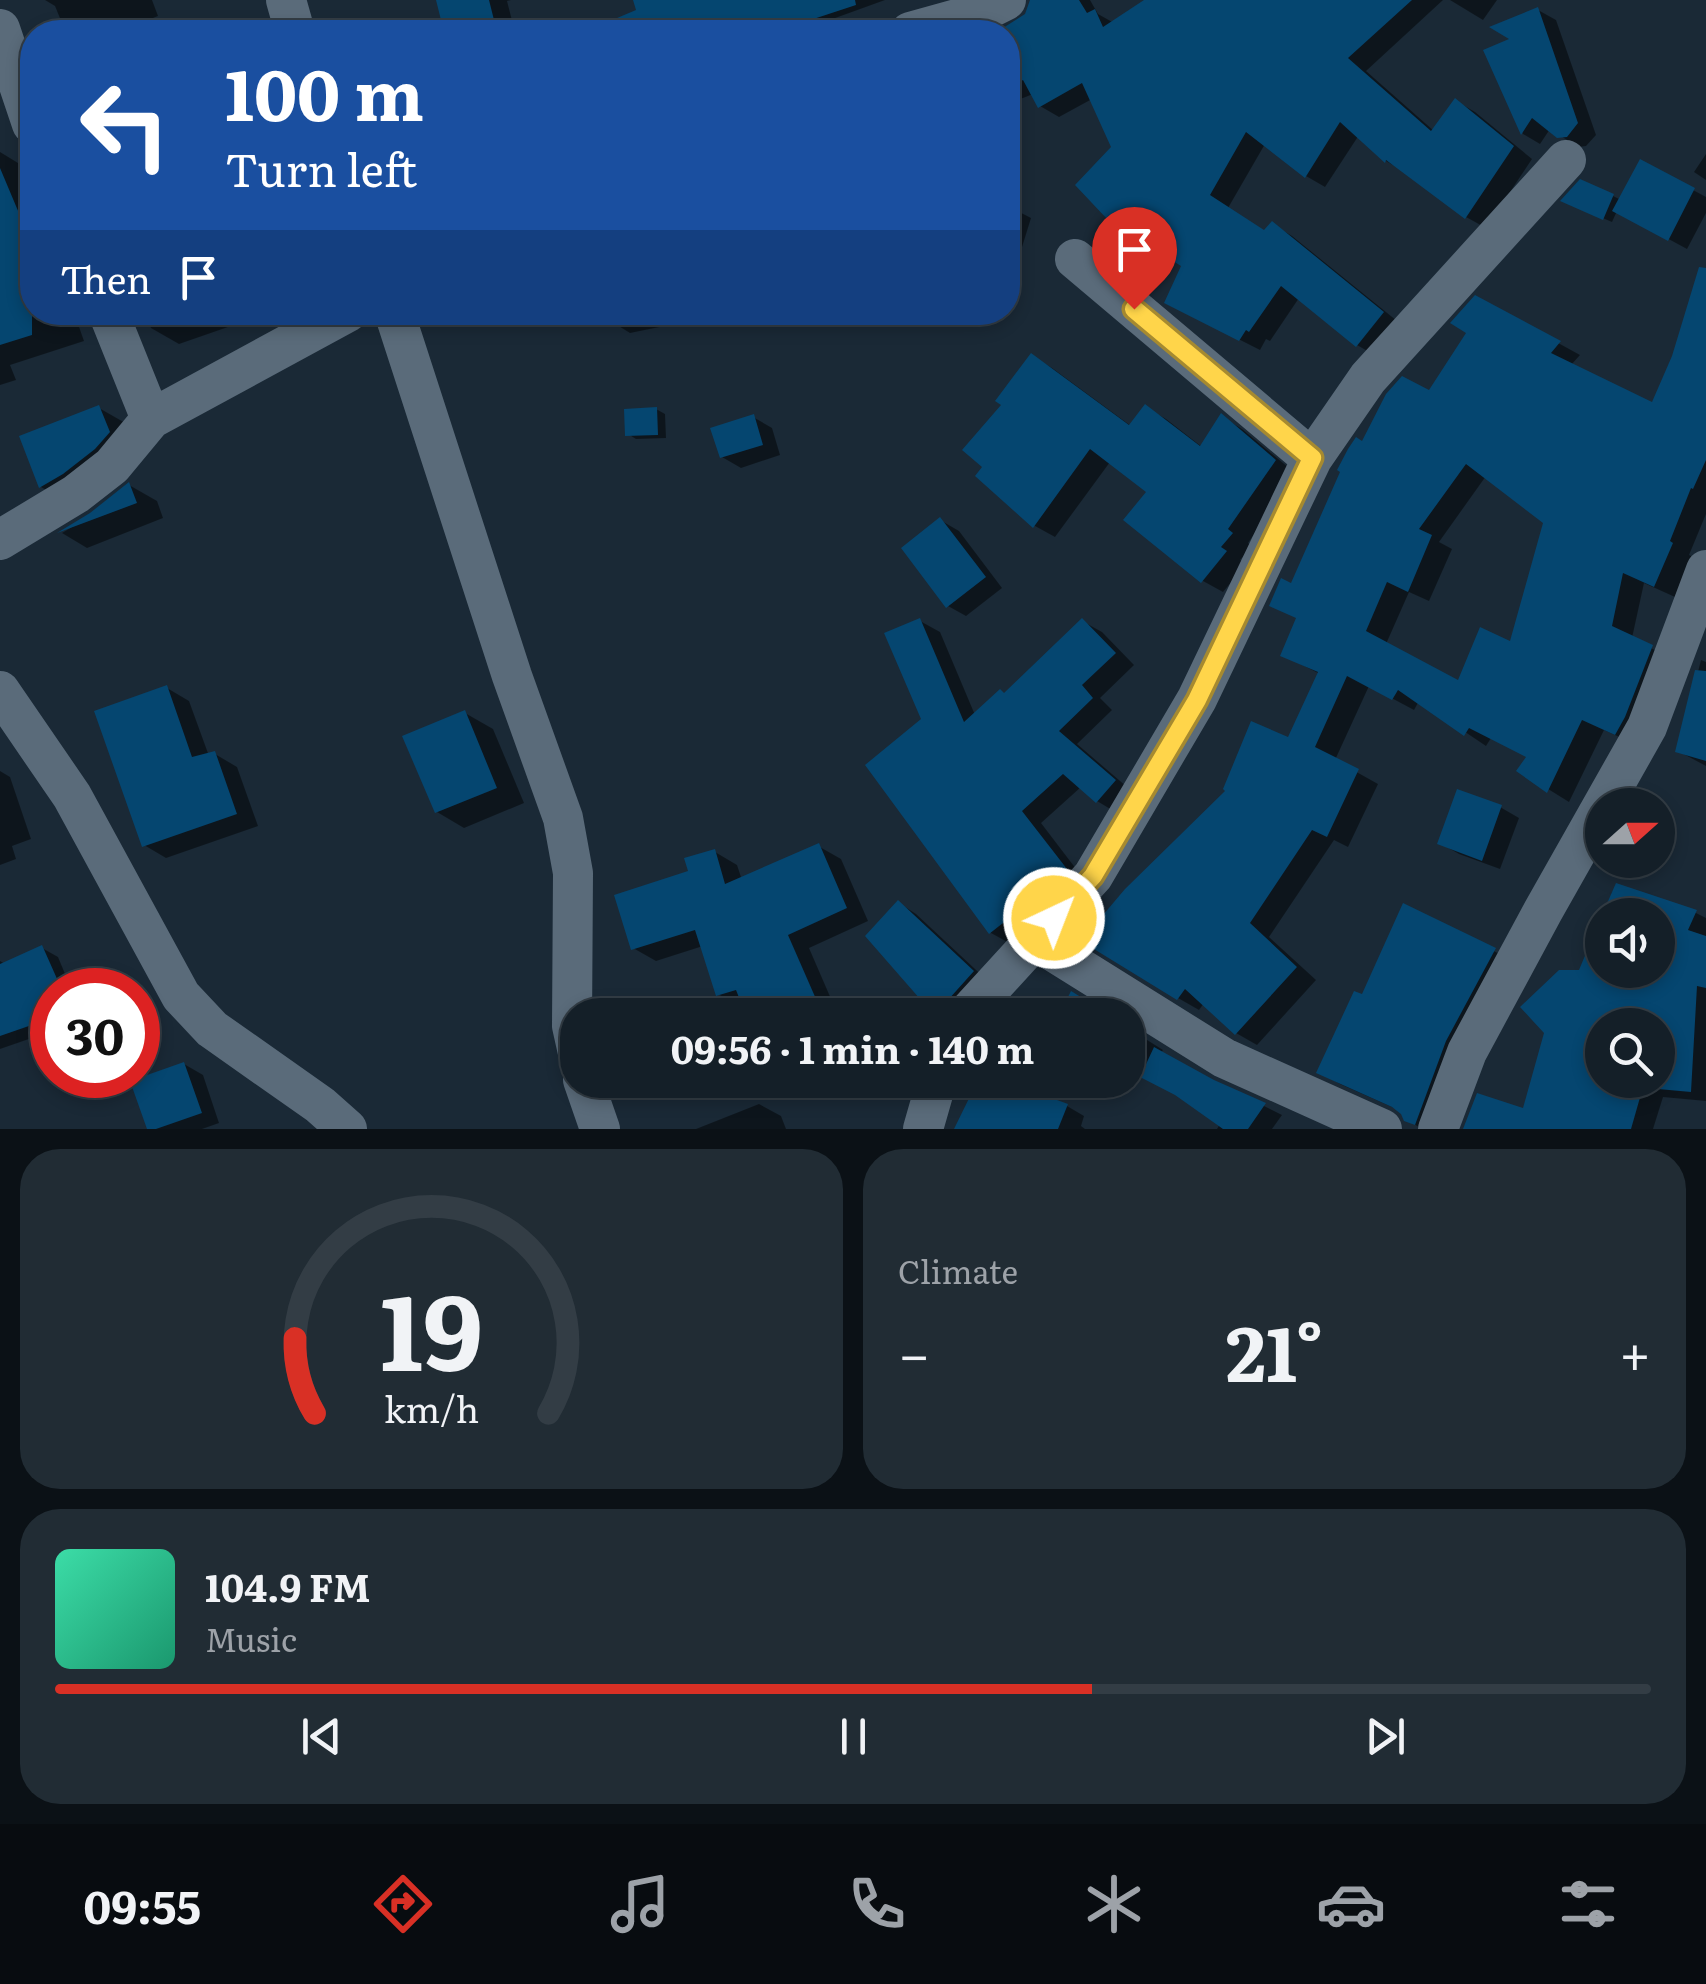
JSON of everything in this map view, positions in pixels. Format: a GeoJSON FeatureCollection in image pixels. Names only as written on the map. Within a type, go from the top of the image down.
{"type":"FeatureCollection","features":[{"type":"Feature","properties":{"kind":"street"},"geometry":{"type":"LineString","coordinates":[[953,20],[1006,0]]}},
{"type":"Feature","properties":{"kind":"street"},"geometry":{"type":"LineString","coordinates":[[0,29],[20,88]]}},
{"type":"Feature","properties":{"kind":"street"},"geometry":{"type":"LineString","coordinates":[[982,998],[1093,876],[1197,700],[1312,458],[1368,378],[1566,160]]}},
{"type":"Feature","properties":{"kind":"street"},"geometry":{"type":"LineString","coordinates":[[1074,259],[1312,458]]}},
{"type":"Feature","properties":{"kind":"street"},"geometry":{"type":"LineString","coordinates":[[113,325],[151,419]]}},
{"type":"Feature","properties":{"kind":"street"},"geometry":{"type":"LineString","coordinates":[[0,540],[76,494],[112,466],[151,419],[324,325]]}},
{"type":"Feature","properties":{"kind":"street"},"geometry":{"type":"LineString","coordinates":[[398,325],[506,658],[563,818],[573,873],[572,998]]}},
{"type":"Feature","properties":{"kind":"street"},"geometry":{"type":"LineString","coordinates":[[1438,1129],[1467,1052],[1647,726],[1706,570]]}},
{"type":"Feature","properties":{"kind":"street"},"geometry":{"type":"LineString","coordinates":[[0,691],[72,796],[181,996],[212,1029],[320,1105],[347,1129]]}},
{"type":"Feature","properties":{"kind":"street"},"geometry":{"type":"LineString","coordinates":[[1035,940],[1224,1058],[1382,1129]]}},
{"type":"Feature","properties":{"kind":"street"},"geometry":{"type":"LineString","coordinates":[[589,1098],[600,1129]]}},
{"type":"Feature","properties":{"kind":"street"},"geometry":{"type":"LineString","coordinates":[[923,1129],[932,1098]]}},
{"type":"Feature","properties":{"kind":"building"},"geometry":{"type":"Polygon","coordinates":[[[436,0],[489,0],[494,20],[441,20],[436,0]]]}},
{"type":"Feature","properties":{"kind":"building"},"geometry":{"type":"Polygon","coordinates":[[[633,0],[855,0],[856,5],[810,20],[612,20],[636,10],[633,0]]]}},
{"type":"Feature","properties":{"kind":"building"},"geometry":{"type":"Polygon","coordinates":[[[1030,0],[1079,0],[1087,13],[1095,9],[1103,27],[1144,0],[1412,0],[1348,58],[1431,131],[1455,98],[1514,146],[1465,219],[1386,160],[1385,163],[1340,122],[1305,178],[1246,132],[1210,195],[1264,230],[1272,221],[1384,312],[1356,347],[1281,286],[1239,341],[1164,303],[1181,266],[1108,220],[1075,185],[1111,147],[1082,83],[1038,108],[1023,80],[1020,82],[1020,20],[1016,20],[1025,14],[1030,0]]]}},
{"type":"Feature","properties":{"kind":"building"},"geometry":{"type":"Polygon","coordinates":[[[1538,7],[1578,123],[1567,137],[1557,138],[1532,118],[1521,135],[1483,50],[1509,39],[1489,27],[1538,7]]]}},
{"type":"Feature","properties":{"kind":"building"},"geometry":{"type":"Polygon","coordinates":[[[1640,159],[1695,188],[1668,241],[1612,211],[1640,159]]]}},
{"type":"Feature","properties":{"kind":"building"},"geometry":{"type":"Polygon","coordinates":[[[0,168],[20,216],[20,325],[32,325],[32,335],[0,345],[0,168]]]}},
{"type":"Feature","properties":{"kind":"building"},"geometry":{"type":"Polygon","coordinates":[[[1580,179],[1614,194],[1603,220],[1560,201],[1580,179]]]}},
{"type":"Feature","properties":{"kind":"building"},"geometry":{"type":"Polygon","coordinates":[[[1699,267],[1706,268],[1706,460],[1691,488],[1654,587],[1623,573],[1612,626],[1653,645],[1615,735],[1582,720],[1547,793],[1516,771],[1526,757],[1469,728],[1464,736],[1398,690],[1392,700],[1347,676],[1315,747],[1359,769],[1327,837],[1312,830],[1250,923],[1297,967],[1235,1035],[1185,989],[1177,1000],[1076,938],[1225,791],[1251,721],[1288,737],[1318,672],[1280,656],[1296,618],[1269,606],[1281,578],[1291,583],[1348,449],[1356,437],[1362,441],[1386,394],[1402,376],[1429,390],[1466,333],[1450,323],[1475,295],[1561,341],[1551,353],[1652,402],[1672,356],[1699,267]],[[1466,464],[1419,529],[1432,535],[1408,592],[1387,582],[1366,631],[1458,680],[1480,627],[1510,641],[1543,523],[1466,464]]]}},
{"type":"Feature","properties":{"kind":"building"},"geometry":{"type":"Polygon","coordinates":[[[1031,353],[1129,425],[1145,404],[1200,446],[1221,413],[1276,460],[1228,529],[1233,533],[1221,547],[1227,551],[1201,583],[1123,520],[1146,492],[1090,449],[1033,528],[975,476],[982,467],[962,450],[1001,405],[995,401],[1031,353]]]}},
{"type":"Feature","properties":{"kind":"building"},"geometry":{"type":"Polygon","coordinates":[[[99,405],[110,432],[95,449],[39,488],[19,436],[99,405]]]}},
{"type":"Feature","properties":{"kind":"building"},"geometry":{"type":"Polygon","coordinates":[[[657,407],[658,435],[625,436],[624,409],[657,407]]]}},
{"type":"Feature","properties":{"kind":"building"},"geometry":{"type":"Polygon","coordinates":[[[754,414],[763,445],[720,458],[710,428],[754,414]]]}},
{"type":"Feature","properties":{"kind":"building"},"geometry":{"type":"Polygon","coordinates":[[[129,482],[137,503],[57,533],[90,513],[129,482]]]}},
{"type":"Feature","properties":{"kind":"building"},"geometry":{"type":"Polygon","coordinates":[[[940,517],[986,577],[946,608],[901,548],[940,517]]]}},
{"type":"Feature","properties":{"kind":"building"},"geometry":{"type":"Polygon","coordinates":[[[920,618],[964,722],[1000,689],[1004,693],[1082,618],[1116,653],[1082,685],[1093,698],[1059,731],[1116,780],[1096,803],[1063,774],[1022,811],[1067,869],[989,934],[865,765],[921,719],[884,633],[920,618]]]}},
{"type":"Feature","properties":{"kind":"building"},"geometry":{"type":"Polygon","coordinates":[[[1695,670],[1706,671],[1706,761],[1675,752],[1695,670]]]}},
{"type":"Feature","properties":{"kind":"building"},"geometry":{"type":"Polygon","coordinates":[[[167,685],[192,757],[215,751],[237,814],[142,847],[94,711],[167,685]]]}},
{"type":"Feature","properties":{"kind":"building"},"geometry":{"type":"Polygon","coordinates":[[[465,710],[497,788],[435,813],[402,736],[465,710]]]}},
{"type":"Feature","properties":{"kind":"building"},"geometry":{"type":"Polygon","coordinates":[[[1457,789],[1502,805],[1482,861],[1437,844],[1457,789]]]}},
{"type":"Feature","properties":{"kind":"building"},"geometry":{"type":"Polygon","coordinates":[[[819,843],[847,908],[788,935],[816,998],[739,998],[736,990],[716,996],[695,930],[631,950],[614,895],[688,871],[684,858],[715,849],[725,884],[819,843]]]}},
{"type":"Feature","properties":{"kind":"building"},"geometry":{"type":"Polygon","coordinates":[[[1616,883],[1661,898],[1609,898],[1616,883]]]}},
{"type":"Feature","properties":{"kind":"building"},"geometry":{"type":"Polygon","coordinates":[[[898,900],[974,971],[950,998],[919,998],[865,936],[898,900]]]}},
{"type":"Feature","properties":{"kind":"building"},"geometry":{"type":"Polygon","coordinates":[[[1403,903],[1496,948],[1446,1041],[1415,1125],[1404,1121],[1392,1107],[1316,1073],[1354,991],[1362,994],[1403,903]]]}},
{"type":"Feature","properties":{"kind":"building"},"geometry":{"type":"Polygon","coordinates":[[[1675,903],[1697,910],[1688,930],[1706,936],[1706,988],[1697,986],[1691,1092],[1675,1091],[1675,1008],[1585,1008],[1585,1098],[1640,1098],[1631,1129],[1463,1129],[1477,1093],[1523,1108],[1544,1033],[1520,1007],[1559,970],[1579,970],[1585,956],[1585,988],[1675,988],[1675,903]]]}},
{"type":"Feature","properties":{"kind":"building"},"geometry":{"type":"Polygon","coordinates":[[[42,945],[52,968],[30,968],[30,1026],[0,1036],[0,964],[42,945]]]}},
{"type":"Feature","properties":{"kind":"building"},"geometry":{"type":"Polygon","coordinates":[[[1154,1047],[1266,1103],[1248,1129],[1223,1129],[1175,1095],[1145,1080],[1145,1066],[1154,1047]]]}},
{"type":"Feature","properties":{"kind":"building"},"geometry":{"type":"Polygon","coordinates":[[[184,1062],[202,1113],[147,1129],[136,1098],[160,1098],[160,1070],[184,1062]]]}},
{"type":"Feature","properties":{"kind":"building"},"geometry":{"type":"Polygon","coordinates":[[[969,1098],[1052,1098],[1068,1104],[1058,1129],[954,1129],[969,1098]]]}},
{"type":"Feature","properties":{"kind":"route"},"geometry":{"type":"LineString","coordinates":[[1054,918],[1093,876],[1197,700],[1312,458],[1134,309]]}}]}
